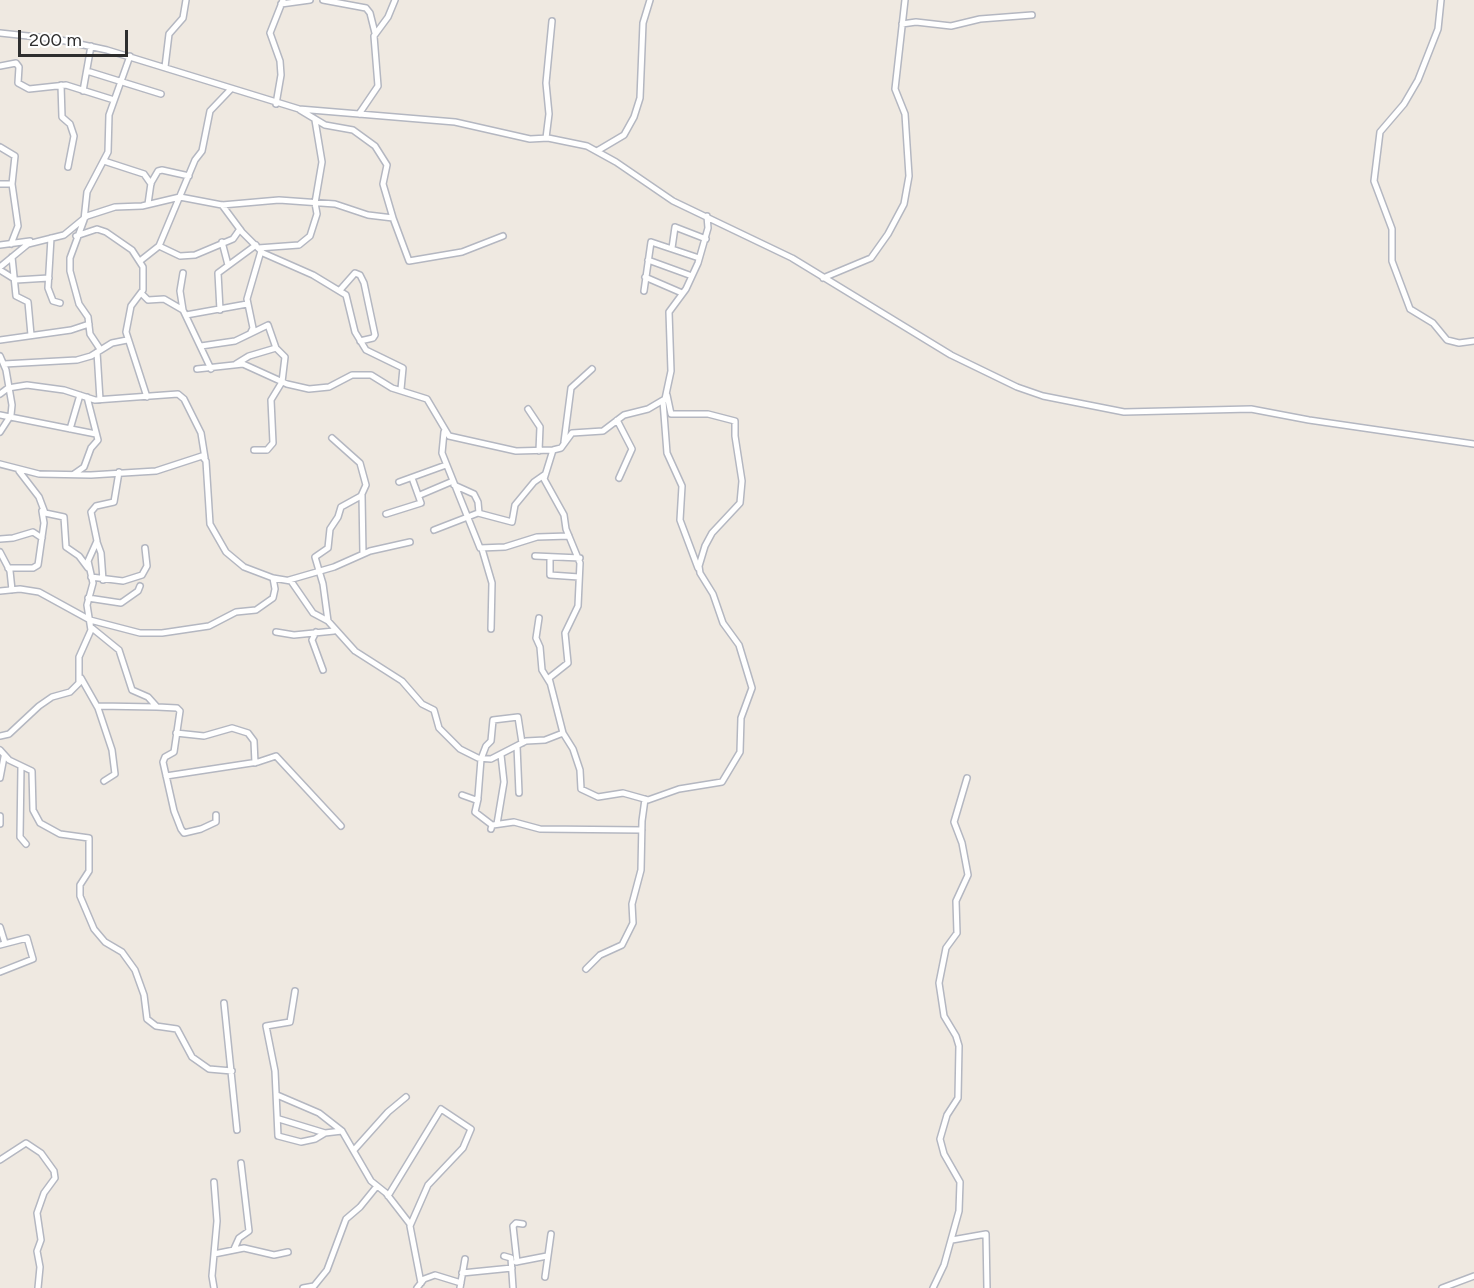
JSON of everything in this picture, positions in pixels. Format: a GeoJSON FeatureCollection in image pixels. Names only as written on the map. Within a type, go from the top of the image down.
{"type":"FeatureCollection","features":[{"type":"Feature","properties":{"kind":"street"},"geometry":{"type":"LineString","coordinates":[[165,67],[170,34],[183,18],[186,0]]}},
{"type":"Feature","properties":{"kind":"street"},"geometry":{"type":"LineString","coordinates":[[276,104],[282,75],[280,61],[270,33],[282,2],[310,0]]}},
{"type":"Feature","properties":{"kind":"street"},"geometry":{"type":"LineString","coordinates":[[323,0],[366,8],[370,13],[375,33],[373,49],[378,85],[359,114]]}},
{"type":"Feature","properties":{"kind":"street"},"geometry":{"type":"LineString","coordinates":[[375,33],[388,17],[394,0]]}},
{"type":"Feature","properties":{"kind":"street"},"geometry":{"type":"LineString","coordinates":[[597,151],[624,135],[634,117],[640,98],[642,27],[650,0]]}},
{"type":"Feature","properties":{"kind":"street"},"geometry":{"type":"LineString","coordinates":[[823,278],[871,258],[887,237],[904,204],[909,177],[905,114],[895,90],[905,0]]}},
{"type":"Feature","properties":{"kind":"street"},"geometry":{"type":"LineString","coordinates":[[1441,0],[1438,29],[1418,80],[1404,104],[1380,132],[1374,181],[1392,229],[1392,263],[1400,277],[1410,309],[1433,323],[1447,340],[1459,343],[1474,341]]}},
{"type":"Feature","properties":{"kind":"street"},"geometry":{"type":"LineString","coordinates":[[902,24],[916,22],[951,26],[980,19],[1032,15]]}},
{"type":"Feature","properties":{"kind":"street"},"geometry":{"type":"LineString","coordinates":[[546,138],[549,114],[546,83],[552,21]]}},
{"type":"Feature","properties":{"kind":"street"},"geometry":{"type":"LineString","coordinates":[[0,33],[46,37],[91,46],[165,67],[276,104],[299,109],[425,118],[478,126],[530,139],[546,138],[584,146],[597,151],[673,201],[792,258],[951,355],[1017,387],[1043,396],[1124,412],[1251,409],[1309,420],[1474,444]]}},
{"type":"Feature","properties":{"kind":"street"},"geometry":{"type":"LineString","coordinates":[[83,91],[91,46]]}},
{"type":"Feature","properties":{"kind":"street"},"geometry":{"type":"LineString","coordinates":[[100,400],[98,350],[89,333],[87,316],[79,304],[70,271],[71,252],[84,220],[87,192],[110,148],[108,121],[130,57]]}},
{"type":"Feature","properties":{"kind":"street"},"geometry":{"type":"LineString","coordinates":[[0,66],[16,63],[19,67],[18,83],[29,89],[61,85],[114,100]]}},
{"type":"Feature","properties":{"kind":"street"},"geometry":{"type":"LineString","coordinates":[[87,71],[161,94]]}},
{"type":"Feature","properties":{"kind":"street"},"geometry":{"type":"LineString","coordinates":[[61,85],[62,116],[70,124],[74,136],[68,167]]}},
{"type":"Feature","properties":{"kind":"street"},"geometry":{"type":"LineString","coordinates":[[140,261],[159,246],[202,151],[210,111],[231,89]]}},
{"type":"Feature","properties":{"kind":"street"},"geometry":{"type":"LineString","coordinates":[[299,109],[315,120],[333,127],[353,130],[375,146],[387,165],[382,184],[408,261],[462,252],[503,236]]}},
{"type":"Feature","properties":{"kind":"street"},"geometry":{"type":"LineString","coordinates":[[220,310],[218,277],[228,265],[258,248],[299,245],[308,240],[316,213],[315,203],[322,158],[315,120]]}},
{"type":"Feature","properties":{"kind":"street"},"geometry":{"type":"LineString","coordinates":[[0,147],[15,156],[12,184],[18,226],[11,244]]}},
{"type":"Feature","properties":{"kind":"street"},"geometry":{"type":"LineString","coordinates":[[104,161],[141,172],[147,176],[151,185]]}},
{"type":"Feature","properties":{"kind":"street"},"geometry":{"type":"LineString","coordinates":[[148,204],[155,173],[160,170],[189,176]]}},
{"type":"Feature","properties":{"kind":"street"},"geometry":{"type":"LineString","coordinates":[[0,184],[12,184]]}},
{"type":"Feature","properties":{"kind":"street"},"geometry":{"type":"LineString","coordinates":[[0,245],[38,241],[64,235],[84,220],[115,207],[148,204],[180,197],[222,205],[273,201],[335,204],[368,215],[393,218]]}},
{"type":"Feature","properties":{"kind":"street"},"geometry":{"type":"LineString","coordinates":[[222,205],[258,248],[340,290],[349,298],[355,332],[370,354],[403,367],[401,389]]}},
{"type":"Feature","properties":{"kind":"street"},"geometry":{"type":"LineString","coordinates":[[699,569],[700,559],[708,541],[720,523],[740,503],[742,482],[735,439],[735,421],[708,414],[671,414],[667,395],[672,358],[669,313],[692,276],[706,239],[707,216]]}},
{"type":"Feature","properties":{"kind":"street"},"geometry":{"type":"LineString","coordinates":[[672,248],[675,227],[706,239]]}},
{"type":"Feature","properties":{"kind":"street"},"geometry":{"type":"LineString","coordinates":[[159,246],[179,256],[205,253],[235,237],[240,229]]}},
{"type":"Feature","properties":{"kind":"street"},"geometry":{"type":"LineString","coordinates":[[76,236],[101,230],[127,246],[140,261],[144,272],[141,293],[130,310],[127,340],[147,397]]}},
{"type":"Feature","properties":{"kind":"street"},"geometry":{"type":"LineString","coordinates":[[51,238],[50,294],[53,301],[60,303]]}},
{"type":"Feature","properties":{"kind":"street"},"geometry":{"type":"LineString","coordinates":[[38,241],[22,248],[0,268],[13,278],[49,278]]}},
{"type":"Feature","properties":{"kind":"street"},"geometry":{"type":"LineString","coordinates":[[222,242],[228,265]]}},
{"type":"Feature","properties":{"kind":"street"},"geometry":{"type":"LineString","coordinates":[[644,291],[651,242],[699,258]]}},
{"type":"Feature","properties":{"kind":"street"},"geometry":{"type":"LineString","coordinates":[[250,334],[253,328],[247,304],[258,248]]}},
{"type":"Feature","properties":{"kind":"street"},"geometry":{"type":"LineString","coordinates":[[12,257],[16,297],[28,302],[32,335]]}},
{"type":"Feature","properties":{"kind":"street"},"geometry":{"type":"LineString","coordinates":[[648,260],[692,276]]}},
{"type":"Feature","properties":{"kind":"street"},"geometry":{"type":"LineString","coordinates":[[183,273],[180,291],[185,313],[211,369]]}},
{"type":"Feature","properties":{"kind":"street"},"geometry":{"type":"LineString","coordinates":[[340,290],[355,273],[360,275],[364,283],[375,335],[373,338],[360,341]]}},
{"type":"Feature","properties":{"kind":"street"},"geometry":{"type":"LineString","coordinates":[[645,277],[682,293]]}},
{"type":"Feature","properties":{"kind":"street"},"geometry":{"type":"LineString","coordinates":[[141,293],[148,300],[164,300],[185,313],[220,310],[247,304]]}},
{"type":"Feature","properties":{"kind":"street"},"geometry":{"type":"LineString","coordinates":[[0,340],[71,330],[89,324]]}},
{"type":"Feature","properties":{"kind":"street"},"geometry":{"type":"LineString","coordinates":[[201,346],[236,341],[268,326],[276,348],[285,357],[282,382],[271,399],[272,444],[267,450],[254,450]]}},
{"type":"Feature","properties":{"kind":"street"},"geometry":{"type":"LineString","coordinates":[[4,364],[42,360],[72,361],[91,356],[98,350],[127,340]]}},
{"type":"Feature","properties":{"kind":"street"},"geometry":{"type":"LineString","coordinates":[[235,364],[255,354],[276,348]]}},
{"type":"Feature","properties":{"kind":"street"},"geometry":{"type":"LineString","coordinates":[[0,356],[4,364],[12,405],[10,416],[0,432]]}},
{"type":"Feature","properties":{"kind":"street"},"geometry":{"type":"LineString","coordinates":[[197,369],[243,364],[300,388],[324,388],[350,376],[371,375],[390,387],[428,400],[444,432],[451,437],[512,451],[554,450],[574,432],[602,431],[617,420],[663,401],[667,395]]}},
{"type":"Feature","properties":{"kind":"street"},"geometry":{"type":"LineString","coordinates":[[563,444],[571,388],[592,369]]}},
{"type":"Feature","properties":{"kind":"street"},"geometry":{"type":"LineString","coordinates":[[0,394],[8,388],[41,386],[100,400],[182,396],[201,433],[210,524],[218,539],[240,565],[273,578],[289,580],[334,567],[363,554],[410,542]]}},
{"type":"Feature","properties":{"kind":"street"},"geometry":{"type":"LineString","coordinates":[[70,429],[80,395]]}},
{"type":"Feature","properties":{"kind":"street"},"geometry":{"type":"LineString","coordinates":[[72,475],[83,469],[91,448],[98,440],[87,397]]}},
{"type":"Feature","properties":{"kind":"street"},"geometry":{"type":"LineString","coordinates":[[554,450],[544,480],[564,515],[568,536],[580,558],[577,610],[565,633],[568,663],[550,676],[563,733],[574,750],[581,772],[583,791],[598,796],[623,793],[645,799],[680,789],[722,782],[728,776],[740,750],[742,715],[752,688],[739,645],[723,623],[680,518],[682,486],[667,453],[663,401]]}},
{"type":"Feature","properties":{"kind":"street"},"geometry":{"type":"LineString","coordinates":[[528,409],[540,427],[539,451]]}},
{"type":"Feature","properties":{"kind":"street"},"geometry":{"type":"LineString","coordinates":[[0,415],[96,434]]}},
{"type":"Feature","properties":{"kind":"street"},"geometry":{"type":"LineString","coordinates":[[617,420],[632,449],[619,478]]}},
{"type":"Feature","properties":{"kind":"street"},"geometry":{"type":"LineString","coordinates":[[444,432],[442,450],[446,465],[482,549],[492,583],[491,629]]}},
{"type":"Feature","properties":{"kind":"street"},"geometry":{"type":"LineString","coordinates":[[332,438],[360,463],[366,484],[362,495],[363,554]]}},
{"type":"Feature","properties":{"kind":"street"},"geometry":{"type":"LineString","coordinates":[[0,464],[39,474],[72,475],[156,471],[184,464],[192,458],[205,458]]}},
{"type":"Feature","properties":{"kind":"street"},"geometry":{"type":"LineString","coordinates":[[399,482],[446,465]]}},
{"type":"Feature","properties":{"kind":"street"},"geometry":{"type":"LineString","coordinates":[[18,469],[37,494],[42,507],[48,514],[63,516],[66,547],[79,556],[89,569]]}},
{"type":"Feature","properties":{"kind":"street"},"geometry":{"type":"LineString","coordinates":[[103,580],[102,553],[97,542],[91,512],[96,506],[114,502],[119,472]]}},
{"type":"Feature","properties":{"kind":"street"},"geometry":{"type":"LineString","coordinates":[[434,530],[466,516],[480,513],[512,522],[514,506],[534,482],[544,475]]}},
{"type":"Feature","properties":{"kind":"street"},"geometry":{"type":"LineString","coordinates":[[386,514],[420,504],[420,495],[411,478]]}},
{"type":"Feature","properties":{"kind":"street"},"geometry":{"type":"LineString","coordinates":[[420,495],[454,483],[474,494],[478,500],[480,513]]}},
{"type":"Feature","properties":{"kind":"street"},"geometry":{"type":"LineString","coordinates":[[362,495],[340,508],[338,518],[330,529],[328,549],[315,557],[328,621],[334,631],[363,658],[407,685],[422,704],[435,711],[439,728],[460,749],[481,759],[501,755],[519,744],[546,740],[563,733]]}},
{"type":"Feature","properties":{"kind":"street"},"geometry":{"type":"LineString","coordinates":[[8,568],[36,567],[42,538],[42,507]]}},
{"type":"Feature","properties":{"kind":"street"},"geometry":{"type":"LineString","coordinates":[[0,538],[34,532],[42,538]]}},
{"type":"Feature","properties":{"kind":"street"},"geometry":{"type":"LineString","coordinates":[[482,549],[506,547],[537,537],[568,536]]}},
{"type":"Feature","properties":{"kind":"street"},"geometry":{"type":"LineString","coordinates":[[97,542],[89,554],[92,586],[88,598],[90,623],[79,660],[81,678],[98,706],[110,744],[115,772],[114,776],[104,782]]}},
{"type":"Feature","properties":{"kind":"street"},"geometry":{"type":"LineString","coordinates":[[91,577],[123,581],[144,573],[148,560],[145,548]]}},
{"type":"Feature","properties":{"kind":"street"},"geometry":{"type":"LineString","coordinates":[[0,552],[8,568],[12,590]]}},
{"type":"Feature","properties":{"kind":"street"},"geometry":{"type":"LineString","coordinates":[[535,556],[580,558]]}},
{"type":"Feature","properties":{"kind":"street"},"geometry":{"type":"LineString","coordinates":[[550,557],[550,575],[579,577]]}},
{"type":"Feature","properties":{"kind":"street"},"geometry":{"type":"LineString","coordinates":[[0,591],[39,592],[90,623],[143,633],[162,633],[209,626],[236,612],[256,610],[271,600],[275,592],[273,578]]}},
{"type":"Feature","properties":{"kind":"street"},"geometry":{"type":"LineString","coordinates":[[289,580],[315,615],[328,621]]}},
{"type":"Feature","properties":{"kind":"street"},"geometry":{"type":"LineString","coordinates":[[88,598],[122,603],[138,591],[140,586]]}},
{"type":"Feature","properties":{"kind":"street"},"geometry":{"type":"LineString","coordinates":[[539,618],[536,638],[540,647],[543,673],[551,685]]}},
{"type":"Feature","properties":{"kind":"street"},"geometry":{"type":"LineString","coordinates":[[90,623],[97,635],[119,650],[131,689],[148,697],[158,707]]}},
{"type":"Feature","properties":{"kind":"street"},"geometry":{"type":"LineString","coordinates":[[276,632],[294,635],[334,631]]}},
{"type":"Feature","properties":{"kind":"street"},"geometry":{"type":"LineString","coordinates":[[316,632],[312,640],[323,670]]}},
{"type":"Feature","properties":{"kind":"street"},"geometry":{"type":"LineString","coordinates":[[1,737],[22,725],[30,714],[51,698],[70,692],[81,678]]}},
{"type":"Feature","properties":{"kind":"street"},"geometry":{"type":"LineString","coordinates":[[98,706],[158,707],[180,710],[173,753],[164,761],[176,817],[184,832],[216,822],[216,815]]}},
{"type":"Feature","properties":{"kind":"street"},"geometry":{"type":"LineString","coordinates":[[519,793],[518,717],[494,720],[491,742],[486,746],[481,759],[475,813],[494,826],[514,822],[540,829],[642,830]]}},
{"type":"Feature","properties":{"kind":"street"},"geometry":{"type":"LineString","coordinates":[[176,733],[204,736],[232,728],[248,733],[253,738],[255,763]]}},
{"type":"Feature","properties":{"kind":"street"},"geometry":{"type":"LineString","coordinates":[[0,750],[4,757],[32,772],[33,810],[40,823],[60,834],[89,838],[88,871],[80,885],[80,896],[98,934],[122,952],[135,970],[144,994],[147,1019],[156,1026],[177,1029],[192,1057],[208,1069],[232,1071]]}},
{"type":"Feature","properties":{"kind":"street"},"geometry":{"type":"LineString","coordinates":[[494,826],[504,787],[501,755]]}},
{"type":"Feature","properties":{"kind":"street"},"geometry":{"type":"LineString","coordinates":[[166,776],[255,763],[277,756],[341,826]]}},
{"type":"Feature","properties":{"kind":"street"},"geometry":{"type":"LineString","coordinates":[[0,778],[4,757]]}},
{"type":"Feature","properties":{"kind":"street"},"geometry":{"type":"LineString","coordinates":[[21,766],[20,837],[26,844]]}},
{"type":"Feature","properties":{"kind":"street"},"geometry":{"type":"LineString","coordinates":[[933,1288],[952,1240],[959,1214],[960,1184],[943,1152],[940,1138],[947,1115],[958,1098],[960,1069],[958,1040],[944,1016],[939,980],[946,948],[957,933],[956,901],[968,875],[962,843],[954,822],[967,778]]}},
{"type":"Feature","properties":{"kind":"street"},"geometry":{"type":"LineString","coordinates":[[462,795],[478,799]]}},
{"type":"Feature","properties":{"kind":"street"},"geometry":{"type":"LineString","coordinates":[[586,969],[600,955],[622,945],[633,924],[632,904],[641,870],[645,799]]}},
{"type":"Feature","properties":{"kind":"street"},"geometry":{"type":"LineString","coordinates":[[0,816],[0,824]]}},
{"type":"Feature","properties":{"kind":"street"},"geometry":{"type":"LineString","coordinates":[[0,927],[3,944],[27,938],[32,961],[0,972]]}},
{"type":"Feature","properties":{"kind":"street"},"geometry":{"type":"LineString","coordinates":[[295,991],[290,1022],[266,1026],[275,1065],[279,1119],[277,1134],[281,1138],[309,1141],[325,1133],[342,1131]]}},
{"type":"Feature","properties":{"kind":"street"},"geometry":{"type":"LineString","coordinates":[[224,1003],[237,1130]]}},
{"type":"Feature","properties":{"kind":"street"},"geometry":{"type":"LineString","coordinates":[[277,1095],[319,1113],[342,1131],[369,1178],[388,1196],[410,1224],[419,1285],[437,1275],[460,1285],[465,1259]]}},
{"type":"Feature","properties":{"kind":"street"},"geometry":{"type":"LineString","coordinates":[[354,1150],[388,1112],[406,1097]]}},
{"type":"Feature","properties":{"kind":"street"},"geometry":{"type":"LineString","coordinates":[[388,1196],[441,1109],[471,1129],[463,1148],[429,1183],[410,1224]]}},
{"type":"Feature","properties":{"kind":"street"},"geometry":{"type":"LineString","coordinates":[[279,1119],[325,1133]]}},
{"type":"Feature","properties":{"kind":"street"},"geometry":{"type":"LineString","coordinates":[[0,1160],[26,1143],[41,1153],[54,1171],[55,1178],[44,1193],[37,1214],[41,1240],[37,1251],[40,1267],[38,1288]]}},
{"type":"Feature","properties":{"kind":"street"},"geometry":{"type":"LineString","coordinates":[[234,1249],[239,1238],[249,1231],[241,1163]]}},
{"type":"Feature","properties":{"kind":"street"},"geometry":{"type":"LineString","coordinates":[[214,1182],[217,1221],[212,1276],[214,1288]]}},
{"type":"Feature","properties":{"kind":"street"},"geometry":{"type":"LineString","coordinates":[[303,1288],[314,1286],[327,1270],[346,1219],[360,1208],[377,1186]]}},
{"type":"Feature","properties":{"kind":"street"},"geometry":{"type":"LineString","coordinates":[[513,1288],[513,1226],[517,1222],[523,1224]]}},
{"type":"Feature","properties":{"kind":"street"},"geometry":{"type":"LineString","coordinates":[[545,1277],[546,1256],[551,1234]]}},
{"type":"Feature","properties":{"kind":"street"},"geometry":{"type":"LineString","coordinates":[[952,1240],[987,1234],[987,1288]]}},
{"type":"Feature","properties":{"kind":"street"},"geometry":{"type":"LineString","coordinates":[[214,1254],[249,1248],[274,1255],[288,1252]]}},
{"type":"Feature","properties":{"kind":"street"},"geometry":{"type":"LineString","coordinates":[[504,1256],[511,1257],[514,1264]]}},
{"type":"Feature","properties":{"kind":"street"},"geometry":{"type":"LineString","coordinates":[[462,1273],[546,1256]]}},
{"type":"Feature","properties":{"kind":"street"},"geometry":{"type":"LineString","coordinates":[[1442,1288],[1474,1276]]}}]}
